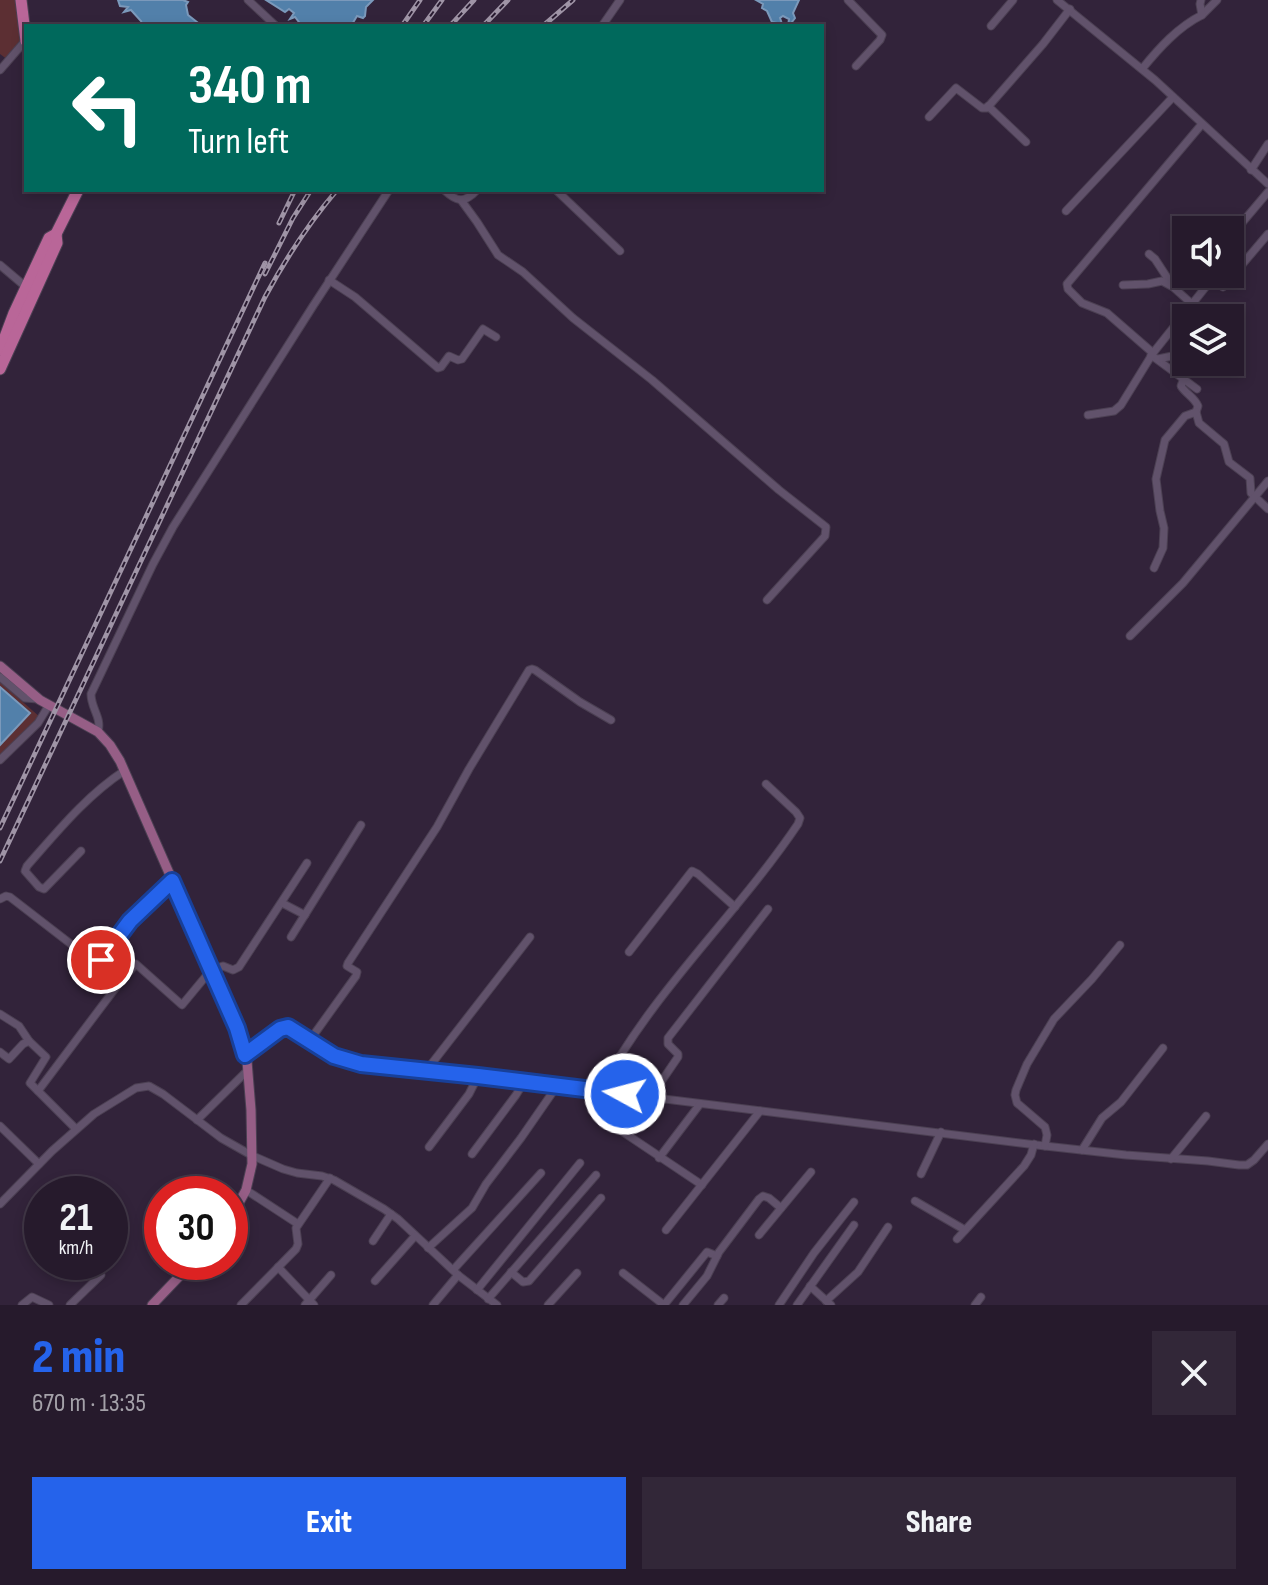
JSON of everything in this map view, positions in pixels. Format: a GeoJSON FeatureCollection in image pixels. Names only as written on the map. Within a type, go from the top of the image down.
{"type":"FeatureCollection","features":[{"type":"Feature","properties":{"kind":"highway"},"geometry":{"type":"LineString","coordinates":[[21,0],[24,24]]}},
{"type":"Feature","properties":{"kind":"highway"},"geometry":{"type":"LineString","coordinates":[[0,369],[57,243],[56,234],[77,192]]}},
{"type":"Feature","properties":{"kind":"highway"},"geometry":{"type":"LineString","coordinates":[[0,350],[49,238],[56,234]]}},
{"type":"Feature","properties":{"kind":"main road"},"geometry":{"type":"LineString","coordinates":[[0,666],[45,702],[98,732],[110,745],[124,771],[237,1028],[247,1071],[252,1164],[248,1181]]}},
{"type":"Feature","properties":{"kind":"main road"},"geometry":{"type":"LineString","coordinates":[[152,1305],[176,1280]]}},
{"type":"Feature","properties":{"kind":"street"},"geometry":{"type":"LineString","coordinates":[[248,0],[274,24]]}},
{"type":"Feature","properties":{"kind":"street"},"geometry":{"type":"LineString","coordinates":[[603,24],[620,0]]}},
{"type":"Feature","properties":{"kind":"street"},"geometry":{"type":"LineString","coordinates":[[848,0],[882,35],[856,66]]}},
{"type":"Feature","properties":{"kind":"street"},"geometry":{"type":"LineString","coordinates":[[991,26],[1013,0]]}},
{"type":"Feature","properties":{"kind":"street"},"geometry":{"type":"LineString","coordinates":[[1057,0],[1142,69],[1268,184]]}},
{"type":"Feature","properties":{"kind":"street"},"geometry":{"type":"LineString","coordinates":[[1201,0],[1202,15]]}},
{"type":"Feature","properties":{"kind":"street"},"geometry":{"type":"LineString","coordinates":[[1142,69],[1166,41],[1217,0]]}},
{"type":"Feature","properties":{"kind":"street"},"geometry":{"type":"LineString","coordinates":[[929,117],[956,88],[982,108],[988,106],[1070,9]]}},
{"type":"Feature","properties":{"kind":"street"},"geometry":{"type":"LineString","coordinates":[[0,70],[24,42]]}},
{"type":"Feature","properties":{"kind":"street"},"geometry":{"type":"LineString","coordinates":[[1066,211],[1173,97]]}},
{"type":"Feature","properties":{"kind":"street"},"geometry":{"type":"LineString","coordinates":[[988,106],[1026,142]]}},
{"type":"Feature","properties":{"kind":"street"},"geometry":{"type":"LineString","coordinates":[[1197,389],[1107,313],[1084,305],[1068,289],[1067,282],[1202,124]]}},
{"type":"Feature","properties":{"kind":"street"},"geometry":{"type":"LineString","coordinates":[[1251,170],[1268,144]]}},
{"type":"Feature","properties":{"kind":"street"},"geometry":{"type":"LineString","coordinates":[[98,732],[99,718],[91,703],[91,694],[153,564],[240,420],[388,192]]}},
{"type":"Feature","properties":{"kind":"street"},"geometry":{"type":"LineString","coordinates":[[446,192],[461,200],[498,255],[523,272],[573,318],[826,527],[825,536],[767,600]]}},
{"type":"Feature","properties":{"kind":"street"},"geometry":{"type":"LineString","coordinates":[[558,192],[620,251]]}},
{"type":"Feature","properties":{"kind":"street"},"geometry":{"type":"LineString","coordinates":[[461,200],[474,193]]}},
{"type":"Feature","properties":{"kind":"street"},"geometry":{"type":"LineString","coordinates":[[1244,221],[1268,193]]}},
{"type":"Feature","properties":{"kind":"street"},"geometry":{"type":"LineString","coordinates":[[1244,262],[1268,234]]}},
{"type":"Feature","properties":{"kind":"street"},"geometry":{"type":"LineString","coordinates":[[1149,254],[1172,285]]}},
{"type":"Feature","properties":{"kind":"street"},"geometry":{"type":"LineString","coordinates":[[0,265],[26,287]]}},
{"type":"Feature","properties":{"kind":"street"},"geometry":{"type":"LineString","coordinates":[[329,280],[348,291],[438,368],[449,356],[462,359],[483,329],[496,337]]}},
{"type":"Feature","properties":{"kind":"street"},"geometry":{"type":"LineString","coordinates":[[1123,285],[1162,281],[1172,286]]}},
{"type":"Feature","properties":{"kind":"street"},"geometry":{"type":"LineString","coordinates":[[1174,288],[1192,304],[1205,288]]}},
{"type":"Feature","properties":{"kind":"street"},"geometry":{"type":"LineString","coordinates":[[1088,415],[1114,411],[1121,405],[1172,330]]}},
{"type":"Feature","properties":{"kind":"street"},"geometry":{"type":"LineString","coordinates":[[1154,355],[1172,355]]}},
{"type":"Feature","properties":{"kind":"street"},"geometry":{"type":"LineString","coordinates":[[1182,378],[1184,392],[1198,406],[1199,423],[1224,444],[1229,462],[1250,478],[1251,493],[1268,509]]}},
{"type":"Feature","properties":{"kind":"street"},"geometry":{"type":"LineString","coordinates":[[1154,568],[1163,548],[1164,528],[1156,479],[1165,440],[1185,416],[1196,412]]}},
{"type":"Feature","properties":{"kind":"street"},"geometry":{"type":"LineString","coordinates":[[1130,636],[1181,585],[1268,481]]}},
{"type":"Feature","properties":{"kind":"street"},"geometry":{"type":"LineString","coordinates":[[310,1040],[357,975],[347,966],[348,963],[437,827],[529,670],[535,670],[611,720]]}},
{"type":"Feature","properties":{"kind":"street"},"geometry":{"type":"LineString","coordinates":[[0,677],[25,698],[45,702],[38,723],[0,760]]}},
{"type":"Feature","properties":{"kind":"street"},"geometry":{"type":"LineString","coordinates":[[81,851],[44,889],[25,871],[91,798],[124,771]]}},
{"type":"Feature","properties":{"kind":"street"},"geometry":{"type":"LineString","coordinates":[[600,1091],[641,1025],[800,821],[796,812],[766,784]]}},
{"type":"Feature","properties":{"kind":"street"},"geometry":{"type":"LineString","coordinates":[[291,937],[361,825]]}},
{"type":"Feature","properties":{"kind":"street"},"geometry":{"type":"LineString","coordinates":[[38,1091],[136,964],[182,1005],[211,970],[221,966],[233,970],[239,967],[307,863]]}},
{"type":"Feature","properties":{"kind":"street"},"geometry":{"type":"LineString","coordinates":[[629,952],[690,872],[698,874],[735,907]]}},
{"type":"Feature","properties":{"kind":"street"},"geometry":{"type":"LineString","coordinates":[[101,960],[130,921],[172,881]]}},
{"type":"Feature","properties":{"kind":"street"},"geometry":{"type":"LineString","coordinates":[[0,899],[10,897],[120,982]]}},
{"type":"Feature","properties":{"kind":"street"},"geometry":{"type":"LineString","coordinates":[[282,903],[305,915]]}},
{"type":"Feature","properties":{"kind":"street"},"geometry":{"type":"LineString","coordinates":[[650,1098],[678,1057],[667,1042],[668,1038],[768,909]]}},
{"type":"Feature","properties":{"kind":"street"},"geometry":{"type":"LineString","coordinates":[[426,1071],[530,937]]}},
{"type":"Feature","properties":{"kind":"street"},"geometry":{"type":"LineString","coordinates":[[1045,1146],[1045,1127],[1015,1099],[1018,1085],[1054,1019],[1120,945]]}},
{"type":"Feature","properties":{"kind":"street"},"geometry":{"type":"LineString","coordinates":[[0,1014],[19,1026],[46,1057],[30,1082],[76,1129]]}},
{"type":"Feature","properties":{"kind":"street"},"geometry":{"type":"LineString","coordinates":[[245,1055],[285,1027],[292,1028],[341,1059],[373,1066],[478,1076],[1045,1146],[1247,1165],[1268,1144]]}},
{"type":"Feature","properties":{"kind":"street"},"geometry":{"type":"LineString","coordinates":[[0,1052],[9,1059],[29,1041]]}},
{"type":"Feature","properties":{"kind":"street"},"geometry":{"type":"LineString","coordinates":[[1082,1150],[1102,1118],[1125,1097],[1163,1048]]}},
{"type":"Feature","properties":{"kind":"street"},"geometry":{"type":"LineString","coordinates":[[197,1120],[247,1071]]}},
{"type":"Feature","properties":{"kind":"street"},"geometry":{"type":"LineString","coordinates":[[429,1147],[469,1094],[478,1076]]}},
{"type":"Feature","properties":{"kind":"street"},"geometry":{"type":"LineString","coordinates":[[472,1154],[524,1082]]}},
{"type":"Feature","properties":{"kind":"street"},"geometry":{"type":"LineString","coordinates":[[0,1204],[94,1114],[143,1085],[163,1094],[251,1155],[283,1169],[330,1178],[391,1214],[497,1305]]}},
{"type":"Feature","properties":{"kind":"street"},"geometry":{"type":"LineString","coordinates":[[428,1248],[472,1208],[557,1086]]}},
{"type":"Feature","properties":{"kind":"street"},"geometry":{"type":"LineString","coordinates":[[659,1158],[700,1104]]}},
{"type":"Feature","properties":{"kind":"street"},"geometry":{"type":"LineString","coordinates":[[666,1230],[760,1111]]}},
{"type":"Feature","properties":{"kind":"street"},"geometry":{"type":"LineString","coordinates":[[1171,1159],[1206,1116]]}},
{"type":"Feature","properties":{"kind":"street"},"geometry":{"type":"LineString","coordinates":[[0,1126],[39,1164]]}},
{"type":"Feature","properties":{"kind":"street"},"geometry":{"type":"LineString","coordinates":[[623,1132],[702,1185]]}},
{"type":"Feature","properties":{"kind":"street"},"geometry":{"type":"LineString","coordinates":[[921,1174],[941,1132]]}},
{"type":"Feature","properties":{"kind":"street"},"geometry":{"type":"LineString","coordinates":[[957,1239],[1024,1166],[1034,1144]]}},
{"type":"Feature","properties":{"kind":"street"},"geometry":{"type":"LineString","coordinates":[[477,1290],[580,1163]]}},
{"type":"Feature","properties":{"kind":"street"},"geometry":{"type":"LineString","coordinates":[[759,1235],[811,1172]]}},
{"type":"Feature","properties":{"kind":"street"},"geometry":{"type":"LineString","coordinates":[[433,1305],[455,1272],[541,1173]]}},
{"type":"Feature","properties":{"kind":"street"},"geometry":{"type":"LineString","coordinates":[[488,1299],[596,1175]]}},
{"type":"Feature","properties":{"kind":"street"},"geometry":{"type":"LineString","coordinates":[[241,1305],[297,1246],[295,1231],[298,1224],[330,1178]]}},
{"type":"Feature","properties":{"kind":"street"},"geometry":{"type":"LineString","coordinates":[[248,1191],[298,1224]]}},
{"type":"Feature","properties":{"kind":"street"},"geometry":{"type":"LineString","coordinates":[[683,1305],[707,1276],[717,1256],[761,1197],[767,1197],[781,1208]]}},
{"type":"Feature","properties":{"kind":"street"},"geometry":{"type":"LineString","coordinates":[[511,1272],[523,1282],[529,1281],[601,1198]]}},
{"type":"Feature","properties":{"kind":"street"},"geometry":{"type":"LineString","coordinates":[[915,1201],[965,1230]]}},
{"type":"Feature","properties":{"kind":"street"},"geometry":{"type":"LineString","coordinates":[[779,1305],[854,1202]]}},
{"type":"Feature","properties":{"kind":"street"},"geometry":{"type":"LineString","coordinates":[[373,1241],[391,1214]]}},
{"type":"Feature","properties":{"kind":"street"},"geometry":{"type":"LineString","coordinates":[[797,1305],[854,1225]]}},
{"type":"Feature","properties":{"kind":"street"},"geometry":{"type":"LineString","coordinates":[[810,1286],[828,1303],[858,1272],[888,1227]]}},
{"type":"Feature","properties":{"kind":"street"},"geometry":{"type":"LineString","coordinates":[[375,1281],[415,1236]]}},
{"type":"Feature","properties":{"kind":"street"},"geometry":{"type":"LineString","coordinates":[[623,1273],[664,1305],[707,1252],[717,1256]]}},
{"type":"Feature","properties":{"kind":"street"},"geometry":{"type":"LineString","coordinates":[[278,1267],[310,1303],[331,1275]]}},
{"type":"Feature","properties":{"kind":"street"},"geometry":{"type":"LineString","coordinates":[[548,1305],[577,1273]]}},
{"type":"Feature","properties":{"kind":"street"},"geometry":{"type":"LineString","coordinates":[[70,1305],[96,1280]]}},
{"type":"Feature","properties":{"kind":"street"},"geometry":{"type":"LineString","coordinates":[[22,1305],[32,1297],[49,1305]]}},
{"type":"Feature","properties":{"kind":"street"},"geometry":{"type":"LineString","coordinates":[[975,1305],[981,1297]]}},
{"type":"Feature","properties":{"kind":"street"},"geometry":{"type":"LineString","coordinates":[[718,1305],[724,1298]]}},
{"type":"Feature","properties":{"kind":"shaded area"},"geometry":{"type":"Polygon","coordinates":[[[0,0],[22,0],[24,41],[8,60],[0,54],[0,0]]]}},
{"type":"Feature","properties":{"kind":"shaded area"},"geometry":{"type":"Polygon","coordinates":[[[0,682],[41,718],[0,760],[0,682]]]}},
{"type":"Feature","properties":{"kind":"water"},"geometry":{"type":"Polygon","coordinates":[[[118,0],[183,0],[188,2],[188,15],[199,24],[142,24],[131,10],[124,12],[128,7],[120,6],[118,0]]]}},
{"type":"Feature","properties":{"kind":"water"},"geometry":{"type":"Polygon","coordinates":[[[266,0],[373,0],[366,7],[365,16],[357,16],[352,24],[300,24],[295,17],[290,19],[294,13],[289,9],[285,12],[266,0]]]}},
{"type":"Feature","properties":{"kind":"water"},"geometry":{"type":"Polygon","coordinates":[[[756,0],[799,0],[793,13],[793,24],[788,24],[789,19],[783,16],[780,18],[782,24],[772,22],[762,8],[763,4],[756,0]]]}},
{"type":"Feature","properties":{"kind":"water"},"geometry":{"type":"Polygon","coordinates":[[[0,687],[30,713],[0,745],[0,687]]]}},
{"type":"Feature","properties":{"kind":"railway"},"geometry":{"type":"LineString","coordinates":[[403,24],[420,0]]}},
{"type":"Feature","properties":{"kind":"railway"},"geometry":{"type":"LineString","coordinates":[[424,24],[442,0]]}},
{"type":"Feature","properties":{"kind":"railway"},"geometry":{"type":"LineString","coordinates":[[452,24],[474,0]]}},
{"type":"Feature","properties":{"kind":"railway"},"geometry":{"type":"LineString","coordinates":[[485,24],[508,0]]}},
{"type":"Feature","properties":{"kind":"railway"},"geometry":{"type":"LineString","coordinates":[[545,24],[573,0]]}},
{"type":"Feature","properties":{"kind":"railway"},"geometry":{"type":"LineString","coordinates":[[279,223],[294,192]]}},
{"type":"Feature","properties":{"kind":"railway"},"geometry":{"type":"LineString","coordinates":[[265,274],[310,192]]}},
{"type":"Feature","properties":{"kind":"railway"},"geometry":{"type":"LineString","coordinates":[[0,861],[265,297],[298,242],[335,192]]}},
{"type":"Feature","properties":{"kind":"railway"},"geometry":{"type":"LineString","coordinates":[[0,828],[265,263]]}},
{"type":"Feature","properties":{"kind":"route"},"geometry":{"type":"LineString","coordinates":[[101,960],[118,934],[145,904],[172,881],[237,1028],[245,1055],[280,1029],[288,1027],[334,1056],[361,1064],[625,1094]]}}]}
